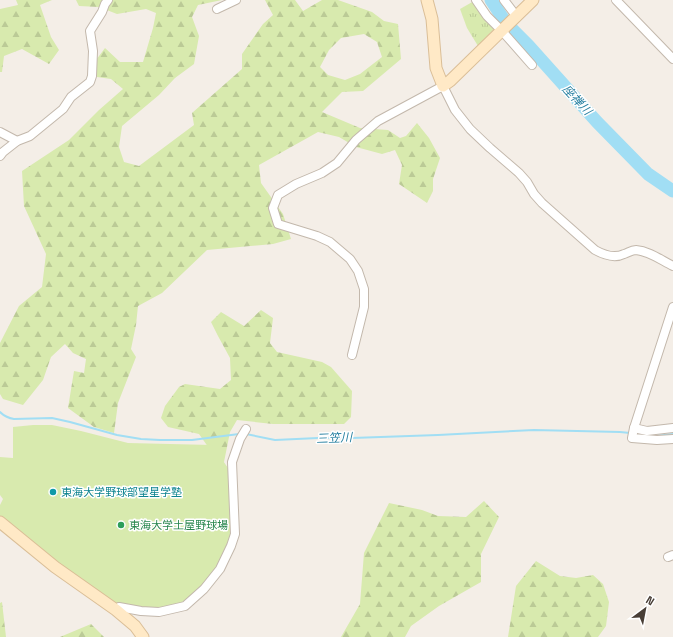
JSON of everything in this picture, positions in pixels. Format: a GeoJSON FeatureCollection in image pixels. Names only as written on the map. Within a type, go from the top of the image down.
{"type":"FeatureCollection","features":[{"type":"Feature","properties":{"kind":"street"},"geometry":{"type":"LineString","coordinates":[[0,156],[17,141],[30,136],[63,109],[71,97],[90,82],[92,76],[93,51],[90,31],[108,0]]}},
{"type":"Feature","properties":{"kind":"street"},"geometry":{"type":"LineString","coordinates":[[217,9],[236,0]]}},
{"type":"Feature","properties":{"kind":"street"},"geometry":{"type":"LineString","coordinates":[[427,0],[432,19],[436,68],[455,110],[470,129],[519,173],[542,203],[595,250],[604,255],[613,257],[624,255],[634,250],[646,252],[673,266]]}},
{"type":"Feature","properties":{"kind":"street"},"geometry":{"type":"LineString","coordinates":[[476,0],[487,16],[502,30],[532,65]]}},
{"type":"Feature","properties":{"kind":"street"},"geometry":{"type":"LineString","coordinates":[[504,0],[517,17]]}},
{"type":"Feature","properties":{"kind":"street"},"geometry":{"type":"LineString","coordinates":[[352,355],[364,307],[364,289],[358,271],[350,259],[330,242],[278,224],[273,208],[278,195],[296,184],[322,173],[337,163],[356,140],[378,121],[444,86],[533,0]]}},
{"type":"Feature","properties":{"kind":"street"},"geometry":{"type":"LineString","coordinates":[[616,0],[673,60]]}},
{"type":"Feature","properties":{"kind":"street"},"geometry":{"type":"LineString","coordinates":[[0,132],[17,141]]}},
{"type":"Feature","properties":{"kind":"street"},"geometry":{"type":"LineString","coordinates":[[673,307],[632,438],[657,440],[673,439]]}},
{"type":"Feature","properties":{"kind":"street"},"geometry":{"type":"LineString","coordinates":[[634,428],[647,431],[673,428]]}},
{"type":"Feature","properties":{"kind":"street"},"geometry":{"type":"LineString","coordinates":[[116,610],[119,607],[141,611],[159,612],[184,606],[204,589],[220,569],[235,534],[232,462],[246,429]]}},
{"type":"Feature","properties":{"kind":"street"},"geometry":{"type":"LineString","coordinates":[[0,522],[55,567],[116,610],[135,626],[143,637]]}},
{"type":"Feature","properties":{"kind":"green space"},"geometry":{"type":"Polygon","coordinates":[[[16,0],[52,0],[40,5],[51,37],[59,50],[49,64],[22,49],[4,56],[2,72],[0,72],[0,9],[18,5],[16,0]]]}},
{"type":"Feature","properties":{"kind":"green space"},"geometry":{"type":"Polygon","coordinates":[[[76,0],[222,0],[198,5],[192,17],[199,36],[194,64],[175,78],[159,95],[122,126],[119,147],[124,162],[139,166],[194,125],[192,113],[242,69],[242,54],[263,24],[273,15],[265,0],[295,0],[303,11],[322,0],[338,0],[372,12],[384,21],[398,24],[401,59],[363,91],[342,92],[322,112],[360,128],[388,130],[400,138],[406,136],[417,123],[429,138],[440,158],[433,179],[433,191],[427,203],[399,184],[402,165],[395,150],[382,154],[356,147],[339,137],[318,132],[259,165],[261,183],[283,214],[291,239],[273,244],[207,250],[162,293],[138,306],[131,349],[136,357],[118,403],[114,433],[94,427],[68,408],[74,371],[84,373],[86,359],[73,353],[65,344],[51,357],[43,380],[23,405],[3,399],[0,394],[0,343],[19,306],[42,287],[46,254],[24,206],[22,171],[69,140],[99,110],[123,89],[111,79],[97,77],[96,60],[105,48],[120,62],[143,62],[156,13],[146,9],[117,14],[99,7],[79,6],[76,0]],[[364,34],[341,38],[329,50],[320,67],[328,75],[345,80],[360,74],[382,57],[377,42],[364,34]]]}},
{"type":"Feature","properties":{"kind":"green space"},"geometry":{"type":"Polygon","coordinates":[[[474,1],[495,28],[478,46],[467,28],[460,9],[474,1]]]}},
{"type":"Feature","properties":{"kind":"green space"},"geometry":{"type":"Polygon","coordinates":[[[261,310],[273,318],[270,343],[277,352],[322,362],[331,367],[352,391],[351,417],[344,424],[273,424],[237,420],[230,432],[224,462],[218,461],[199,434],[168,427],[161,418],[165,406],[179,387],[185,384],[220,389],[231,380],[230,358],[211,322],[221,312],[244,326],[261,310]]]}},
{"type":"Feature","properties":{"kind":"green space","name":"東海大学土屋野球場"},"geometry":{"type":"Polygon","coordinates":[[[52,425],[128,443],[212,445],[228,468],[231,495],[232,533],[230,545],[213,575],[198,590],[181,603],[158,608],[141,608],[112,603],[52,559],[0,516],[0,505],[3,499],[0,495],[0,457],[13,458],[13,427],[52,425]]]}},
{"type":"Feature","properties":{"kind":"green space"},"geometry":{"type":"Polygon","coordinates":[[[484,501],[499,517],[481,554],[481,582],[439,606],[411,626],[405,637],[341,637],[360,604],[364,553],[389,503],[422,510],[438,516],[466,517],[484,501]]]}},
{"type":"Feature","properties":{"kind":"green space"},"geometry":{"type":"Polygon","coordinates":[[[536,561],[560,576],[576,578],[593,575],[603,584],[609,602],[606,626],[598,637],[508,637],[516,586],[536,561]]]}},
{"type":"Feature","properties":{"kind":"green space"},"geometry":{"type":"Polygon","coordinates":[[[2,602],[6,637],[0,637],[0,603],[2,602]]]}},
{"type":"Feature","properties":{"kind":"green space"},"geometry":{"type":"Polygon","coordinates":[[[91,624],[104,637],[60,637],[91,624]]]}},
{"type":"Feature","properties":{"kind":"waterway","name":"座禅川"},"geometry":{"type":"LineString","coordinates":[[491,0],[506,23],[528,45],[597,122],[648,174],[673,191]]}},
{"type":"Feature","properties":{"kind":"waterway","name":"三笠川"},"geometry":{"type":"LineString","coordinates":[[0,412],[6,417],[14,419],[52,418],[117,435],[141,439],[192,440],[239,434]]}},
{"type":"Feature","properties":{"kind":"waterway","name":"三笠川"},"geometry":{"type":"LineString","coordinates":[[246,434],[275,440],[438,435],[534,430],[630,433]]}},
{"type":"Feature","properties":{"kind":"waterway","name":"三笠川"},"geometry":{"type":"LineString","coordinates":[[656,436],[673,434]]}},
{"type":"Feature","properties":{"kind":"place","name":"東海大学野球部望星学塾"},"geometry":{"type":"Point","coordinates":[53,492]}},
{"type":"Feature","properties":{"kind":"place","name":"東海大学土屋野球場"},"geometry":{"type":"Point","coordinates":[121,525]}}]}
